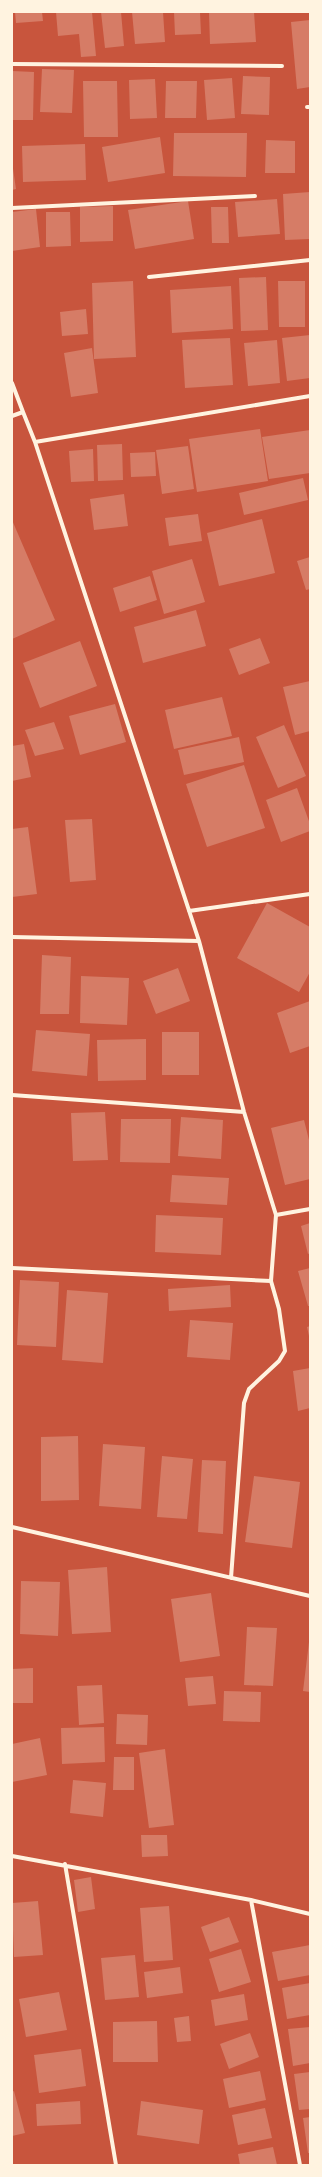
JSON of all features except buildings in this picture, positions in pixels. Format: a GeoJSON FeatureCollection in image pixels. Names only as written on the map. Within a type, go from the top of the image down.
{"type":"FeatureCollection","features":[{"type":"Feature","properties":{"kind":"street"},"geometry":{"type":"LineString","coordinates":[[12,64],[282,66]]}},
{"type":"Feature","properties":{"kind":"street"},"geometry":{"type":"LineString","coordinates":[[12,208],[255,196]]}},
{"type":"Feature","properties":{"kind":"street"},"geometry":{"type":"LineString","coordinates":[[149,277],[310,260]]}},
{"type":"Feature","properties":{"kind":"street"},"geometry":{"type":"LineString","coordinates":[[12,383],[22,412],[35,442],[199,941],[244,1112],[276,1215],[271,1280],[279,1309],[285,1351],[279,1361],[249,1389],[244,1403],[231,1578]]}},
{"type":"Feature","properties":{"kind":"street"},"geometry":{"type":"LineString","coordinates":[[35,442],[310,396]]}},
{"type":"Feature","properties":{"kind":"street"},"geometry":{"type":"LineString","coordinates":[[12,416],[22,412]]}},
{"type":"Feature","properties":{"kind":"street"},"geometry":{"type":"LineString","coordinates":[[189,911],[310,894]]}},
{"type":"Feature","properties":{"kind":"street"},"geometry":{"type":"LineString","coordinates":[[12,937],[199,941]]}},
{"type":"Feature","properties":{"kind":"street"},"geometry":{"type":"LineString","coordinates":[[12,1095],[244,1112]]}},
{"type":"Feature","properties":{"kind":"street"},"geometry":{"type":"LineString","coordinates":[[276,1215],[310,1209]]}},
{"type":"Feature","properties":{"kind":"street"},"geometry":{"type":"LineString","coordinates":[[12,1268],[271,1280]]}},
{"type":"Feature","properties":{"kind":"street"},"geometry":{"type":"LineString","coordinates":[[12,1527],[310,1596]]}},
{"type":"Feature","properties":{"kind":"street"},"geometry":{"type":"LineString","coordinates":[[12,1856],[65,1864],[251,1900],[310,1914]]}},
{"type":"Feature","properties":{"kind":"street"},"geometry":{"type":"LineString","coordinates":[[65,1864],[116,2165]]}},
{"type":"Feature","properties":{"kind":"street"},"geometry":{"type":"LineString","coordinates":[[251,1900],[300,2165]]}}]}
